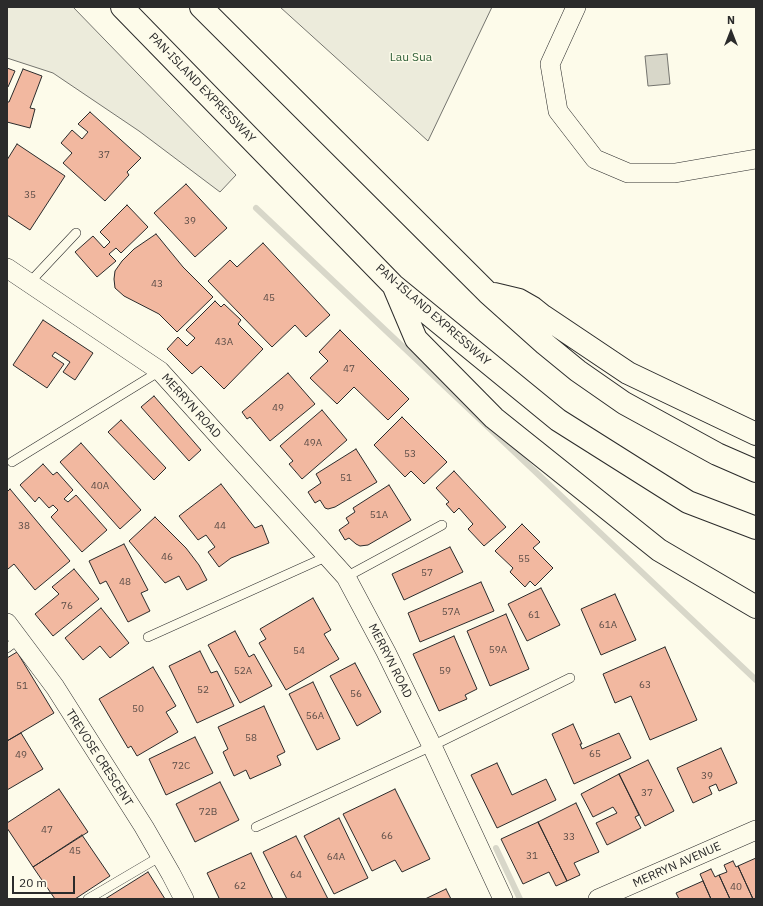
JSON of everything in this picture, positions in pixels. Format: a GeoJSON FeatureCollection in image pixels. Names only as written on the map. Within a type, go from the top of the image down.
{"type":"FeatureCollection","features":[{"type":"Feature","properties":{"kind":"highway","name":"PAN-ISLAND EXPRESSWAY"},"geometry":{"type":"LineString","coordinates":[[122,7],[393,285],[558,420],[688,502],[756,528]]}},
{"type":"Feature","properties":{"kind":"highway"},"geometry":{"type":"LineString","coordinates":[[201,7],[488,293],[545,344],[578,371],[624,403],[717,454],[756,471]]}},
{"type":"Feature","properties":{"kind":"highway"},"geometry":{"type":"LineString","coordinates":[[393,285],[416,339],[494,418],[660,550],[756,607]]}},
{"type":"Feature","properties":{"kind":"highway"},"geometry":{"type":"LineString","coordinates":[[488,293],[519,300],[628,373],[756,434]]}},
{"type":"Feature","properties":{"kind":"street"},"geometry":{"type":"LineString","coordinates":[[576,7],[550,64],[558,111],[595,159],[628,173],[675,173],[756,159]]}},
{"type":"Feature","properties":{"kind":"street","name":"MERRYN ROAD"},"geometry":{"type":"LineString","coordinates":[[7,268],[30,282],[160,371],[346,577],[386,652],[432,746],[503,899]]}},
{"type":"Feature","properties":{"kind":"street","name":"TREVOSE CRESCENT"},"geometry":{"type":"LineString","coordinates":[[7,623],[13,644],[54,687],[161,856],[184,899]]}},
{"type":"Feature","properties":{"kind":"street","name":"MERRYN AVENUE"},"geometry":{"type":"LineString","coordinates":[[598,899],[756,830]]}},
{"type":"Feature","properties":{"kind":"lane"},"geometry":{"type":"LineString","coordinates":[[30,282],[76,233]]}},
{"type":"Feature","properties":{"kind":"lane"},"geometry":{"type":"LineString","coordinates":[[12,462],[160,371]]}},
{"type":"Feature","properties":{"kind":"lane"},"geometry":{"type":"LineString","coordinates":[[346,577],[442,525]]}},
{"type":"Feature","properties":{"kind":"lane"},"geometry":{"type":"LineString","coordinates":[[148,637],[328,556]]}},
{"type":"Feature","properties":{"kind":"lane"},"geometry":{"type":"LineString","coordinates":[[256,828],[432,746],[570,678]]}},
{"type":"Feature","properties":{"kind":"lane"},"geometry":{"type":"LineString","coordinates":[[88,899],[161,856]]}},
{"type":"Feature","properties":{"kind":"green space"},"geometry":{"type":"Polygon","coordinates":[[[7,7],[73,7],[236,175],[220,192],[139,131],[53,73],[7,58],[7,7]]]}},
{"type":"Feature","properties":{"kind":"green space","name":"Lau Sua"},"geometry":{"type":"Polygon","coordinates":[[[280,7],[492,7],[428,141],[280,7]]]}},
{"type":"Feature","properties":{"kind":"shaded area"},"geometry":{"type":"Polygon","coordinates":[[[667,54],[670,84],[648,86],[645,56],[667,54]]]}},
{"type":"Feature","properties":{"kind":"building"},"geometry":{"type":"Polygon","coordinates":[[[7,68],[15,71],[8,87],[7,87],[7,68]]]}},
{"type":"Feature","properties":{"kind":"building"},"geometry":{"type":"Polygon","coordinates":[[[23,69],[42,76],[30,108],[35,109],[30,128],[7,122],[7,102],[9,102],[23,69]]]}},
{"type":"Feature","properties":{"kind":"building"},"geometry":{"type":"Polygon","coordinates":[[[90,112],[141,158],[127,172],[129,175],[105,201],[63,163],[72,153],[61,143],[72,130],[82,139],[88,132],[78,124],[90,112]]]}},
{"type":"Feature","properties":{"kind":"building"},"geometry":{"type":"Polygon","coordinates":[[[17,144],[65,176],[30,230],[7,215],[7,160],[17,144]]]}},
{"type":"Feature","properties":{"kind":"building"},"geometry":{"type":"Polygon","coordinates":[[[186,184],[227,228],[195,257],[154,213],[186,184]]]}},
{"type":"Feature","properties":{"kind":"building"},"geometry":{"type":"Polygon","coordinates":[[[127,205],[148,227],[121,253],[116,248],[109,254],[116,261],[97,277],[75,252],[93,236],[104,248],[110,242],[100,232],[127,205]]]}},
{"type":"Feature","properties":{"kind":"building"},"geometry":{"type":"Polygon","coordinates":[[[156,234],[183,267],[213,297],[177,332],[159,314],[124,296],[115,288],[115,271],[122,261],[134,249],[156,234]]]}},
{"type":"Feature","properties":{"kind":"building"},"geometry":{"type":"Polygon","coordinates":[[[263,243],[330,315],[306,337],[295,325],[272,347],[208,281],[230,260],[237,267],[263,243]]]}},
{"type":"Feature","properties":{"kind":"building"},"geometry":{"type":"Polygon","coordinates":[[[215,301],[221,307],[224,304],[241,320],[238,324],[263,349],[224,389],[201,366],[192,374],[167,349],[178,337],[187,346],[195,338],[186,330],[215,301]]]}},
{"type":"Feature","properties":{"kind":"building"},"geometry":{"type":"Polygon","coordinates":[[[43,320],[93,353],[75,380],[63,372],[70,362],[55,352],[52,356],[64,364],[47,388],[13,365],[43,320]]]}},
{"type":"Feature","properties":{"kind":"building"},"geometry":{"type":"Polygon","coordinates":[[[340,330],[409,399],[388,420],[354,387],[337,404],[310,378],[328,361],[319,352],[340,330]]]}},
{"type":"Feature","properties":{"kind":"building"},"geometry":{"type":"Polygon","coordinates":[[[288,373],[315,404],[270,441],[250,417],[247,419],[242,412],[288,373]]]}},
{"type":"Feature","properties":{"kind":"building"},"geometry":{"type":"Polygon","coordinates":[[[154,396],[201,450],[189,461],[141,407],[154,396]]]}},
{"type":"Feature","properties":{"kind":"building"},"geometry":{"type":"Polygon","coordinates":[[[322,410],[347,440],[302,479],[289,464],[293,461],[280,446],[322,410]]]}},
{"type":"Feature","properties":{"kind":"building"},"geometry":{"type":"Polygon","coordinates":[[[402,417],[447,462],[424,484],[411,471],[405,477],[374,445],[402,417]]]}},
{"type":"Feature","properties":{"kind":"building"},"geometry":{"type":"Polygon","coordinates":[[[121,420],[166,468],[154,480],[108,432],[121,420]]]}},
{"type":"Feature","properties":{"kind":"building"},"geometry":{"type":"Polygon","coordinates":[[[81,443],[141,510],[120,529],[60,462],[81,443]]]}},
{"type":"Feature","properties":{"kind":"building"},"geometry":{"type":"Polygon","coordinates":[[[356,449],[377,482],[335,507],[328,509],[325,508],[320,500],[315,503],[308,492],[321,483],[316,474],[356,449]]]}},
{"type":"Feature","properties":{"kind":"building"},"geometry":{"type":"Polygon","coordinates":[[[43,464],[53,475],[57,472],[73,490],[64,499],[68,502],[76,495],[107,530],[82,552],[51,517],[58,510],[53,505],[49,508],[39,497],[35,502],[20,485],[43,464]]]}},
{"type":"Feature","properties":{"kind":"building"},"geometry":{"type":"Polygon","coordinates":[[[454,471],[506,527],[484,546],[468,529],[473,524],[459,508],[454,513],[446,504],[449,502],[436,488],[454,471]]]}},
{"type":"Feature","properties":{"kind":"building"},"geometry":{"type":"Polygon","coordinates":[[[221,484],[255,528],[262,525],[269,543],[231,558],[219,567],[208,552],[215,547],[206,535],[198,540],[179,516],[221,484]]]}},
{"type":"Feature","properties":{"kind":"building"},"geometry":{"type":"Polygon","coordinates":[[[389,485],[411,520],[368,545],[360,546],[349,538],[345,540],[339,530],[349,523],[346,518],[355,512],[353,508],[389,485]]]}},
{"type":"Feature","properties":{"kind":"building"},"geometry":{"type":"Polygon","coordinates":[[[10,489],[70,561],[35,590],[14,564],[8,569],[7,567],[7,492],[10,489]]]}},
{"type":"Feature","properties":{"kind":"building"},"geometry":{"type":"Polygon","coordinates":[[[155,517],[186,548],[199,565],[207,580],[187,590],[179,576],[165,583],[129,541],[155,517]]]}},
{"type":"Feature","properties":{"kind":"building"},"geometry":{"type":"Polygon","coordinates":[[[522,524],[540,542],[533,548],[553,568],[535,586],[530,581],[525,587],[510,572],[513,568],[495,551],[522,524]]]}},
{"type":"Feature","properties":{"kind":"building"},"geometry":{"type":"Polygon","coordinates":[[[124,544],[148,590],[141,593],[150,611],[128,622],[106,581],[100,584],[89,561],[124,544]]]}},
{"type":"Feature","properties":{"kind":"building"},"geometry":{"type":"Polygon","coordinates":[[[450,547],[463,572],[404,600],[392,574],[450,547]]]}},
{"type":"Feature","properties":{"kind":"building"},"geometry":{"type":"Polygon","coordinates":[[[74,569],[99,599],[53,636],[35,614],[59,594],[52,587],[74,569]]]}},
{"type":"Feature","properties":{"kind":"building"},"geometry":{"type":"Polygon","coordinates":[[[481,582],[494,611],[420,642],[408,613],[481,582]]]}},
{"type":"Feature","properties":{"kind":"building"},"geometry":{"type":"Polygon","coordinates":[[[541,588],[560,625],[527,641],[508,604],[541,588]]]}},
{"type":"Feature","properties":{"kind":"building"},"geometry":{"type":"Polygon","coordinates":[[[615,594],[636,640],[601,655],[581,609],[615,594]]]}},
{"type":"Feature","properties":{"kind":"building"},"geometry":{"type":"Polygon","coordinates":[[[313,598],[331,630],[324,634],[339,659],[286,690],[259,643],[266,639],[260,629],[313,598]]]}},
{"type":"Feature","properties":{"kind":"building"},"geometry":{"type":"Polygon","coordinates":[[[101,608],[129,643],[110,658],[100,646],[83,660],[65,638],[101,608]]]}},
{"type":"Feature","properties":{"kind":"building"},"geometry":{"type":"Polygon","coordinates":[[[506,614],[529,669],[490,686],[467,631],[506,614]]]}},
{"type":"Feature","properties":{"kind":"building"},"geometry":{"type":"Polygon","coordinates":[[[235,631],[249,657],[254,654],[272,686],[240,703],[208,645],[235,631]]]}},
{"type":"Feature","properties":{"kind":"building"},"geometry":{"type":"Polygon","coordinates":[[[454,636],[477,689],[465,695],[467,699],[439,711],[413,654],[454,636]]]}},
{"type":"Feature","properties":{"kind":"building"},"geometry":{"type":"Polygon","coordinates":[[[665,647],[697,720],[650,740],[631,696],[615,703],[603,674],[665,647]]]}},
{"type":"Feature","properties":{"kind":"building"},"geometry":{"type":"Polygon","coordinates":[[[200,651],[211,673],[217,671],[234,706],[197,723],[169,666],[200,651]]]}},
{"type":"Feature","properties":{"kind":"building"},"geometry":{"type":"Polygon","coordinates":[[[17,652],[54,713],[7,741],[7,658],[17,652]]]}},
{"type":"Feature","properties":{"kind":"building"},"geometry":{"type":"Polygon","coordinates":[[[355,663],[381,712],[357,726],[330,676],[355,663]]]}},
{"type":"Feature","properties":{"kind":"building"},"geometry":{"type":"Polygon","coordinates":[[[153,667],[176,706],[166,712],[178,732],[137,756],[131,746],[128,748],[99,699],[153,667]]]}},
{"type":"Feature","properties":{"kind":"building"},"geometry":{"type":"Polygon","coordinates":[[[313,682],[340,739],[317,750],[289,694],[313,682]]]}},
{"type":"Feature","properties":{"kind":"building"},"geometry":{"type":"Polygon","coordinates":[[[264,706],[285,752],[277,756],[281,765],[250,779],[246,770],[234,776],[223,752],[228,749],[218,727],[264,706]]]}},
{"type":"Feature","properties":{"kind":"building"},"geometry":{"type":"Polygon","coordinates":[[[573,724],[582,744],[580,744],[582,749],[619,733],[631,758],[574,784],[552,734],[573,724]]]}},
{"type":"Feature","properties":{"kind":"building"},"geometry":{"type":"Polygon","coordinates":[[[21,733],[43,769],[7,790],[7,741],[21,733]]]}},
{"type":"Feature","properties":{"kind":"building"},"geometry":{"type":"Polygon","coordinates":[[[195,737],[213,773],[166,795],[149,759],[195,737]]]}},
{"type":"Feature","properties":{"kind":"building"},"geometry":{"type":"Polygon","coordinates":[[[721,748],[737,783],[719,791],[716,784],[709,787],[712,794],[693,803],[677,768],[721,748]]]}},
{"type":"Feature","properties":{"kind":"building"},"geometry":{"type":"Polygon","coordinates":[[[648,760],[674,811],[645,826],[619,774],[648,760]]]}},
{"type":"Feature","properties":{"kind":"building"},"geometry":{"type":"Polygon","coordinates":[[[497,763],[512,795],[546,779],[556,800],[497,828],[471,775],[497,763]]]}},
{"type":"Feature","properties":{"kind":"building"},"geometry":{"type":"Polygon","coordinates":[[[619,774],[639,815],[635,817],[641,828],[607,845],[596,823],[617,813],[613,807],[593,817],[581,794],[619,774]]]}},
{"type":"Feature","properties":{"kind":"building"},"geometry":{"type":"Polygon","coordinates":[[[220,782],[239,820],[195,842],[176,804],[220,782]]]}},
{"type":"Feature","properties":{"kind":"building"},"geometry":{"type":"Polygon","coordinates":[[[59,789],[88,832],[33,867],[7,828],[7,823],[59,789]]]}},
{"type":"Feature","properties":{"kind":"building"},"geometry":{"type":"Polygon","coordinates":[[[395,789],[430,859],[402,872],[395,860],[372,871],[343,814],[395,789]]]}},
{"type":"Feature","properties":{"kind":"building"},"geometry":{"type":"Polygon","coordinates":[[[576,803],[599,852],[574,863],[580,875],[567,881],[538,822],[576,803]]]}},
{"type":"Feature","properties":{"kind":"building"},"geometry":{"type":"Polygon","coordinates":[[[339,818],[368,878],[334,894],[304,836],[339,818]]]}},
{"type":"Feature","properties":{"kind":"building"},"geometry":{"type":"Polygon","coordinates":[[[538,822],[567,881],[556,886],[549,872],[523,884],[501,839],[538,822]]]}},
{"type":"Feature","properties":{"kind":"building"},"geometry":{"type":"Polygon","coordinates":[[[82,835],[110,876],[75,899],[55,899],[33,867],[82,835]]]}},
{"type":"Feature","properties":{"kind":"building"},"geometry":{"type":"Polygon","coordinates":[[[296,836],[328,899],[287,899],[263,852],[296,836]]]}},
{"type":"Feature","properties":{"kind":"building"},"geometry":{"type":"Polygon","coordinates":[[[251,853],[273,899],[217,899],[219,898],[207,873],[251,853]]]}},
{"type":"Feature","properties":{"kind":"building"},"geometry":{"type":"Polygon","coordinates":[[[756,858],[756,899],[753,899],[738,866],[756,858]]]}},
{"type":"Feature","properties":{"kind":"building"},"geometry":{"type":"Polygon","coordinates":[[[733,861],[736,867],[738,866],[753,899],[730,899],[719,875],[727,872],[724,865],[733,861]]]}},
{"type":"Feature","properties":{"kind":"building"},"geometry":{"type":"Polygon","coordinates":[[[711,869],[715,877],[719,875],[730,899],[711,899],[700,874],[711,869]]]}},
{"type":"Feature","properties":{"kind":"building"},"geometry":{"type":"Polygon","coordinates":[[[148,872],[165,899],[105,899],[148,872]]]}},
{"type":"Feature","properties":{"kind":"building"},"geometry":{"type":"Polygon","coordinates":[[[703,881],[711,899],[679,899],[676,893],[703,881]]]}},
{"type":"Feature","properties":{"kind":"building"},"geometry":{"type":"Polygon","coordinates":[[[446,889],[451,899],[425,899],[446,889]]]}},
{"type":"Feature","properties":{"kind":"waterway"},"geometry":{"type":"LineString","coordinates":[[256,208],[756,680]]}},
{"type":"Feature","properties":{"kind":"waterway"},"geometry":{"type":"LineString","coordinates":[[496,848],[520,899]]}}]}
